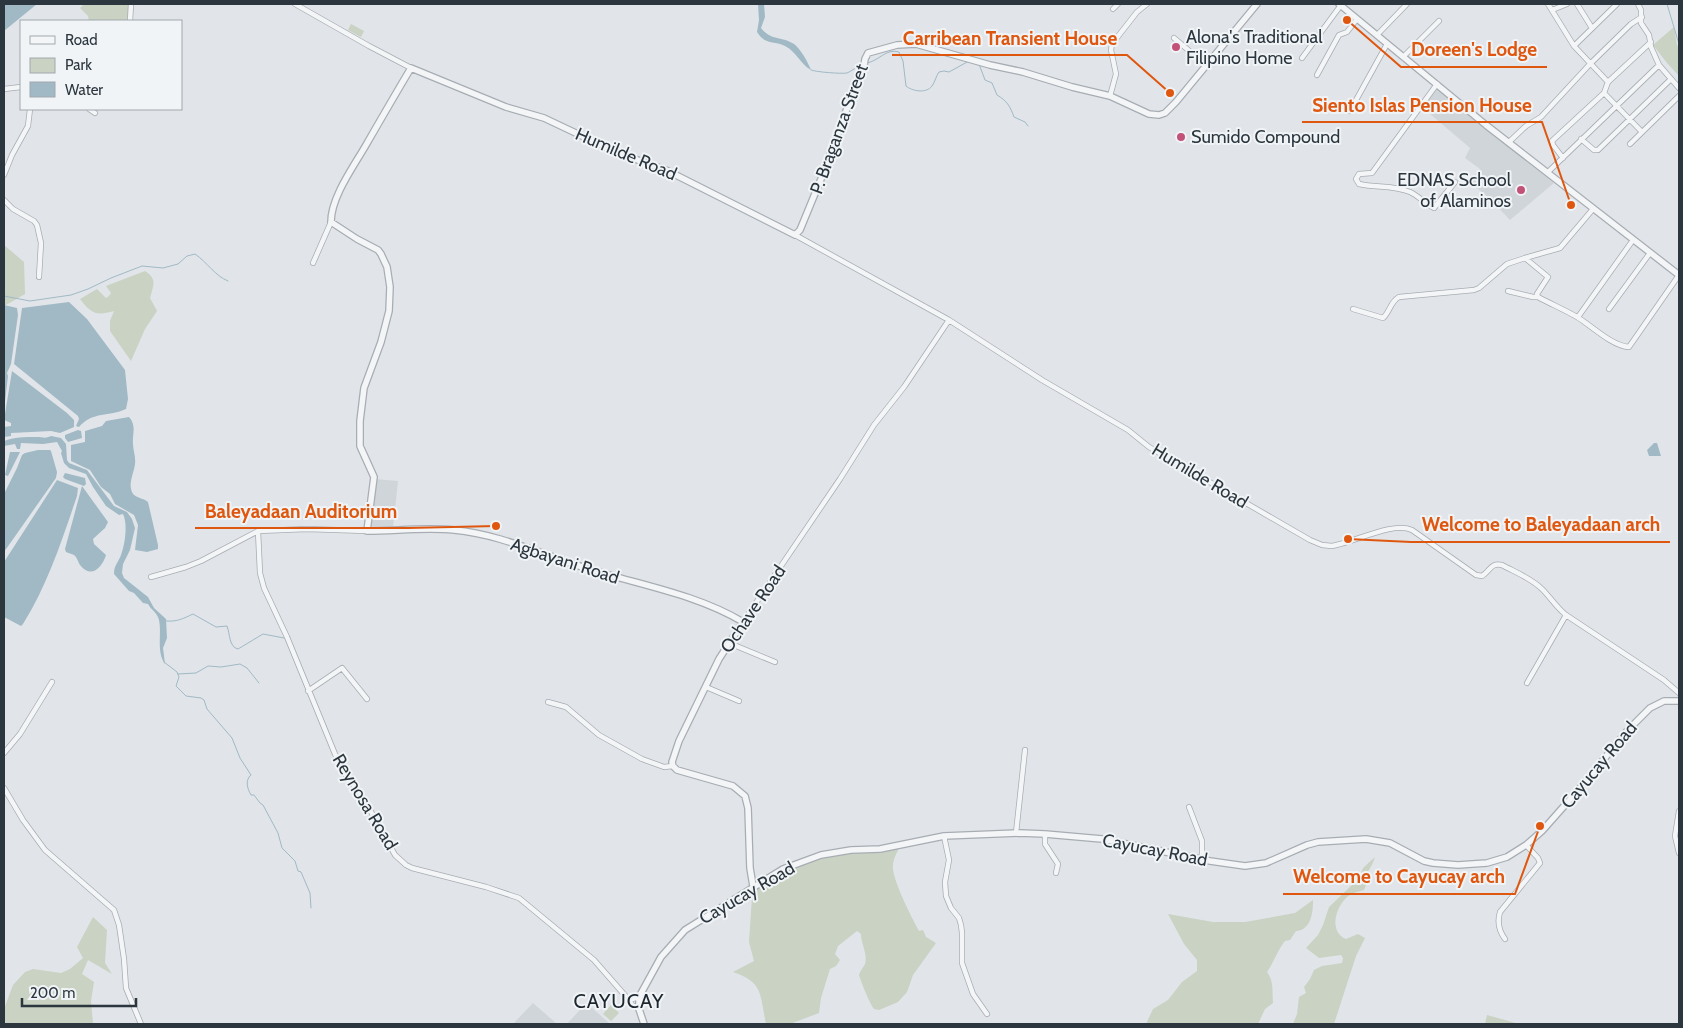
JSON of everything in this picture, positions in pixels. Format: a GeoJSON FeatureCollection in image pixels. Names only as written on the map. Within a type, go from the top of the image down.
{"type":"FeatureCollection","features":[{"type":"Feature","properties":{"kind":"street"},"geometry":{"type":"LineString","coordinates":[[130,20],[131,4]]}},
{"type":"Feature","properties":{"kind":"street","name":"Humilde Road"},"geometry":{"type":"LineString","coordinates":[[295,4],[306,6],[369,46],[411,68],[506,107],[544,118],[618,153],[666,170],[795,234],[949,320],[1055,388],[1128,430],[1149,447],[1310,540],[1327,546],[1350,542],[1392,529],[1406,528],[1476,575],[1482,576],[1492,566],[1498,564],[1529,580],[1541,588],[1566,615]]}},
{"type":"Feature","properties":{"kind":"street"},"geometry":{"type":"LineString","coordinates":[[1113,9],[1118,4]]}},
{"type":"Feature","properties":{"kind":"street"},"geometry":{"type":"LineString","coordinates":[[1110,96],[1116,74],[1111,50],[1112,44],[1137,12],[1146,4]]}},
{"type":"Feature","properties":{"kind":"street"},"geometry":{"type":"LineString","coordinates":[[1174,38],[1206,65],[1258,4]]}},
{"type":"Feature","properties":{"kind":"street"},"geometry":{"type":"LineString","coordinates":[[1302,58],[1340,4],[1509,142],[1679,275],[1629,347],[1606,338],[1578,317],[1537,297],[1533,298],[1508,291]]}},
{"type":"Feature","properties":{"kind":"street"},"geometry":{"type":"LineString","coordinates":[[1377,35],[1407,4]]}},
{"type":"Feature","properties":{"kind":"street"},"geometry":{"type":"LineString","coordinates":[[1548,4],[1574,46],[1608,82]]}},
{"type":"Feature","properties":{"kind":"street"},"geometry":{"type":"LineString","coordinates":[[1552,10],[1567,4]]}},
{"type":"Feature","properties":{"kind":"street"},"geometry":{"type":"LineString","coordinates":[[1577,4],[1592,28]]}},
{"type":"Feature","properties":{"kind":"street"},"geometry":{"type":"LineString","coordinates":[[1574,46],[1616,4]]}},
{"type":"Feature","properties":{"kind":"street"},"geometry":{"type":"LineString","coordinates":[[1638,4],[1642,16],[1641,23],[1649,35],[1651,47],[1658,65],[1679,88]]}},
{"type":"Feature","properties":{"kind":"street"},"geometry":{"type":"LineString","coordinates":[[1509,142],[1526,126],[1544,114],[1590,64],[1631,24],[1642,16]]}},
{"type":"Feature","properties":{"kind":"street"},"geometry":{"type":"LineString","coordinates":[[1317,74],[1339,36],[1347,32],[1357,19]]}},
{"type":"Feature","properties":{"kind":"street"},"geometry":{"type":"LineString","coordinates":[[1403,57],[1439,21]]}},
{"type":"Feature","properties":{"kind":"street"},"geometry":{"type":"LineString","coordinates":[[1564,158],[1552,141],[1604,93],[1608,82],[1651,42]]}},
{"type":"Feature","properties":{"kind":"street","name":"P. Braganza Street"},"geometry":{"type":"LineString","coordinates":[[795,234],[800,230],[808,211],[866,55],[870,53],[897,45],[916,44],[1110,96],[1143,112],[1154,115],[1164,113],[1176,102],[1206,65]]}},
{"type":"Feature","properties":{"kind":"street"},"geometry":{"type":"LineString","coordinates":[[1350,111],[1387,44]]}},
{"type":"Feature","properties":{"kind":"street"},"geometry":{"type":"LineString","coordinates":[[1548,172],[1658,65]]}},
{"type":"Feature","properties":{"kind":"street"},"geometry":{"type":"LineString","coordinates":[[313,263],[331,222],[340,192],[411,68]]}},
{"type":"Feature","properties":{"kind":"street"},"geometry":{"type":"LineString","coordinates":[[1581,139],[1596,151],[1671,79]]}},
{"type":"Feature","properties":{"kind":"street"},"geometry":{"type":"LineString","coordinates":[[1437,84],[1372,173],[1359,174],[1356,179],[1359,184],[1394,186],[1412,193],[1434,208],[1456,182]]}},
{"type":"Feature","properties":{"kind":"street"},"geometry":{"type":"LineString","coordinates":[[4,89],[20,88]]}},
{"type":"Feature","properties":{"kind":"street"},"geometry":{"type":"LineString","coordinates":[[1604,93],[1642,132]]}},
{"type":"Feature","properties":{"kind":"street"},"geometry":{"type":"LineString","coordinates":[[1630,144],[1679,96]]}},
{"type":"Feature","properties":{"kind":"street"},"geometry":{"type":"LineString","coordinates":[[4,175],[12,155],[28,126],[30,110]]}},
{"type":"Feature","properties":{"kind":"street"},"geometry":{"type":"LineString","coordinates":[[90,110],[95,113]]}},
{"type":"Feature","properties":{"kind":"street"},"geometry":{"type":"LineString","coordinates":[[4,200],[13,209],[34,221],[37,225],[41,243],[39,277]]}},
{"type":"Feature","properties":{"kind":"street"},"geometry":{"type":"LineString","coordinates":[[1353,309],[1383,318],[1397,298],[1479,288],[1507,264],[1560,248],[1593,208]]}},
{"type":"Feature","properties":{"kind":"street"},"geometry":{"type":"LineString","coordinates":[[331,222],[382,254],[386,262],[390,287],[389,311],[381,342],[364,388],[360,421],[360,446],[374,477],[367,531]]}},
{"type":"Feature","properties":{"kind":"street"},"geometry":{"type":"LineString","coordinates":[[1578,317],[1633,240]]}},
{"type":"Feature","properties":{"kind":"street"},"geometry":{"type":"LineString","coordinates":[[1609,309],[1650,253]]}},
{"type":"Feature","properties":{"kind":"street"},"geometry":{"type":"LineString","coordinates":[[1525,258],[1548,278],[1537,297]]}},
{"type":"Feature","properties":{"kind":"street","name":"Ochave Road"},"geometry":{"type":"LineString","coordinates":[[672,766],[674,755],[729,643],[870,432],[904,387],[949,320]]}},
{"type":"Feature","properties":{"kind":"street","name":"Agbayani Road"},"geometry":{"type":"LineString","coordinates":[[151,577],[201,561],[258,532],[307,529],[367,531],[454,530],[491,538],[590,570],[684,596],[724,611],[743,622]]}},
{"type":"Feature","properties":{"kind":"street","name":"Reynosa Road"},"geometry":{"type":"LineString","coordinates":[[258,532],[261,579],[287,637],[338,763],[365,801],[392,850],[400,860],[412,868],[486,886],[519,898],[594,960],[632,1004],[639,1009]]}},
{"type":"Feature","properties":{"kind":"street"},"geometry":{"type":"LineString","coordinates":[[1526,683],[1566,615],[1679,692]]}},
{"type":"Feature","properties":{"kind":"street"},"geometry":{"type":"LineString","coordinates":[[729,643],[775,662]]}},
{"type":"Feature","properties":{"kind":"street"},"geometry":{"type":"LineString","coordinates":[[308,691],[342,668],[366,698]]}},
{"type":"Feature","properties":{"kind":"street"},"geometry":{"type":"LineString","coordinates":[[4,753],[20,734],[52,682]]}},
{"type":"Feature","properties":{"kind":"street"},"geometry":{"type":"LineString","coordinates":[[706,687],[739,702]]}},
{"type":"Feature","properties":{"kind":"street","name":"Cayucay Road"},"geometry":{"type":"LineString","coordinates":[[644,1024],[639,1009],[639,997],[661,957],[685,930],[783,869],[821,855],[851,850],[880,849],[944,836],[1016,833],[1102,839],[1239,865],[1259,865],[1318,842],[1366,840],[1390,843],[1424,861],[1433,863],[1458,865],[1498,860],[1526,845],[1553,819],[1644,713],[1664,701],[1679,701]]}},
{"type":"Feature","properties":{"kind":"street"},"geometry":{"type":"LineString","coordinates":[[548,702],[570,709],[607,741],[642,759],[664,768],[672,766],[681,772],[734,786],[745,796],[748,804],[750,868],[753,886]]}},
{"type":"Feature","properties":{"kind":"street"},"geometry":{"type":"LineString","coordinates":[[1016,833],[1025,750]]}},
{"type":"Feature","properties":{"kind":"street"},"geometry":{"type":"LineString","coordinates":[[4,788],[23,820],[45,850],[114,910],[119,924],[126,988],[141,1024]]}},
{"type":"Feature","properties":{"kind":"street"},"geometry":{"type":"LineString","coordinates":[[1188,807],[1202,841],[1202,859]]}},
{"type":"Feature","properties":{"kind":"street"},"geometry":{"type":"LineString","coordinates":[[1679,811],[1675,836],[1679,853]]}},
{"type":"Feature","properties":{"kind":"street"},"geometry":{"type":"LineString","coordinates":[[1045,834],[1045,844],[1058,864],[1056,873]]}},
{"type":"Feature","properties":{"kind":"street"},"geometry":{"type":"LineString","coordinates":[[944,836],[949,860],[945,882],[946,896],[961,925],[962,962],[972,992],[987,1014]]}},
{"type":"Feature","properties":{"kind":"street"},"geometry":{"type":"LineString","coordinates":[[1505,939],[1499,926],[1500,912],[1540,863],[1526,845]]}},
{"type":"Feature","properties":{"kind":"street"},"geometry":{"type":"LineString","coordinates":[[629,1000],[639,997]]}},
{"type":"Feature","properties":{"kind":"shaded area"},"geometry":{"type":"Polygon","coordinates":[[[1436,86],[1554,183],[1510,220],[1488,197],[1470,182],[1480,169],[1465,158],[1470,148],[1422,107],[1436,86]]]}},
{"type":"Feature","properties":{"kind":"shaded area"},"geometry":{"type":"Polygon","coordinates":[[[375,479],[398,481],[393,528],[367,528],[375,479]]]}},
{"type":"Feature","properties":{"kind":"shaded area"},"geometry":{"type":"Polygon","coordinates":[[[533,1003],[557,1024],[513,1024],[533,1003]]]}},
{"type":"Feature","properties":{"kind":"shaded area"},"geometry":{"type":"Polygon","coordinates":[[[586,1003],[599,1014],[610,1024],[567,1024],[586,1003]]]}},
{"type":"Feature","properties":{"kind":"green space"},"geometry":{"type":"Polygon","coordinates":[[[84,4],[128,4],[132,20],[89,20],[88,16],[80,8],[84,4]]]}},
{"type":"Feature","properties":{"kind":"green space"},"geometry":{"type":"Polygon","coordinates":[[[351,24],[364,31],[361,37],[348,30],[351,24]]]}},
{"type":"Feature","properties":{"kind":"green space"},"geometry":{"type":"Polygon","coordinates":[[[1674,27],[1679,48],[1679,76],[1653,45],[1674,27]]]}},
{"type":"Feature","properties":{"kind":"green space"},"geometry":{"type":"Polygon","coordinates":[[[4,245],[24,262],[25,294],[6,305],[4,305],[4,245]]]}},
{"type":"Feature","properties":{"kind":"green space"},"geometry":{"type":"Polygon","coordinates":[[[145,271],[152,277],[154,283],[150,298],[157,311],[145,329],[131,361],[110,331],[110,321],[114,311],[99,313],[91,311],[80,299],[97,289],[106,298],[111,293],[106,286],[145,271]]]}},
{"type":"Feature","properties":{"kind":"green space"},"geometry":{"type":"Polygon","coordinates":[[[902,843],[893,862],[894,876],[919,931],[923,930],[926,937],[936,943],[913,975],[907,992],[898,1002],[879,1010],[874,1009],[859,975],[865,964],[866,956],[861,934],[857,931],[838,946],[835,954],[840,960],[836,966],[830,969],[821,998],[819,1013],[790,1024],[766,1024],[759,991],[750,980],[733,972],[754,961],[749,942],[752,897],[748,888],[796,862],[902,843]]]}},
{"type":"Feature","properties":{"kind":"green space"},"geometry":{"type":"Polygon","coordinates":[[[1375,857],[1362,881],[1366,885],[1364,890],[1348,896],[1337,914],[1336,926],[1341,936],[1346,939],[1358,934],[1365,938],[1356,956],[1334,1024],[1293,1024],[1297,1014],[1299,997],[1306,993],[1304,987],[1314,970],[1322,966],[1342,963],[1343,958],[1341,955],[1319,958],[1306,948],[1318,935],[1329,907],[1352,885],[1355,879],[1359,879],[1363,868],[1375,857]]]}},
{"type":"Feature","properties":{"kind":"green space"},"geometry":{"type":"Polygon","coordinates":[[[1313,900],[1312,915],[1308,924],[1305,928],[1296,931],[1290,940],[1285,941],[1267,972],[1272,983],[1273,1003],[1265,1009],[1258,1024],[1146,1024],[1153,1009],[1168,1000],[1182,982],[1197,971],[1197,960],[1184,944],[1168,914],[1213,922],[1245,922],[1295,913],[1313,900]]]}},
{"type":"Feature","properties":{"kind":"green space"},"geometry":{"type":"Polygon","coordinates":[[[93,917],[107,930],[105,963],[112,974],[88,960],[82,974],[94,982],[91,1001],[93,1024],[4,1024],[4,1009],[13,985],[25,972],[33,969],[61,973],[70,969],[83,958],[77,947],[93,917]]]}},
{"type":"Feature","properties":{"kind":"green space"},"geometry":{"type":"Polygon","coordinates":[[[611,1005],[619,1013],[611,1021],[603,1014],[611,1005]]]}},
{"type":"Feature","properties":{"kind":"green space"},"geometry":{"type":"Polygon","coordinates":[[[1487,1015],[1519,1024],[1485,1024],[1487,1015]]]}},
{"type":"Feature","properties":{"kind":"water"},"geometry":{"type":"Polygon","coordinates":[[[4,4],[37,4],[4,31],[4,4]]]}},
{"type":"Feature","properties":{"kind":"water"},"geometry":{"type":"Polygon","coordinates":[[[758,4],[764,4],[765,17],[761,28],[769,35],[796,46],[811,70],[785,46],[767,41],[760,36],[757,32],[759,20],[758,4]]]}},
{"type":"Feature","properties":{"kind":"water"},"geometry":{"type":"Polygon","coordinates":[[[69,302],[87,319],[125,370],[128,399],[126,409],[96,416],[79,427],[76,426],[79,419],[78,416],[14,364],[22,308],[69,302]]]}},
{"type":"Feature","properties":{"kind":"water"},"geometry":{"type":"Polygon","coordinates":[[[4,305],[17,308],[18,315],[11,364],[7,373],[4,410],[4,305]]]}},
{"type":"Feature","properties":{"kind":"water"},"geometry":{"type":"Polygon","coordinates":[[[12,371],[67,413],[74,420],[74,427],[60,433],[51,431],[11,433],[11,436],[4,437],[4,427],[11,426],[11,423],[4,420],[12,371]]]}},
{"type":"Feature","properties":{"kind":"water"},"geometry":{"type":"Polygon","coordinates":[[[129,417],[134,427],[135,461],[131,489],[135,496],[148,502],[158,545],[158,549],[147,552],[135,550],[138,525],[134,515],[115,504],[110,494],[101,487],[90,470],[71,461],[71,445],[85,442],[85,431],[102,426],[106,421],[129,417]]]}},
{"type":"Feature","properties":{"kind":"water"},"geometry":{"type":"Polygon","coordinates":[[[78,430],[81,431],[82,438],[68,442],[65,435],[78,430]]]}},
{"type":"Feature","properties":{"kind":"water"},"geometry":{"type":"Polygon","coordinates":[[[51,436],[61,438],[66,444],[67,460],[69,463],[87,470],[114,506],[127,512],[132,519],[135,528],[130,550],[123,564],[122,573],[124,578],[148,597],[154,608],[166,619],[167,638],[163,648],[165,664],[160,648],[160,625],[157,615],[148,604],[143,603],[134,593],[129,591],[114,574],[125,540],[126,528],[123,514],[119,515],[106,506],[86,474],[69,468],[64,463],[62,451],[57,442],[43,444],[21,443],[20,449],[17,449],[15,444],[4,446],[4,441],[12,439],[28,437],[45,438],[51,436]]]}},
{"type":"Feature","properties":{"kind":"water"},"geometry":{"type":"Polygon","coordinates":[[[1654,443],[1657,443],[1661,456],[1649,456],[1647,450],[1654,443]]]}},
{"type":"Feature","properties":{"kind":"water"},"geometry":{"type":"Polygon","coordinates":[[[38,450],[51,451],[57,472],[56,478],[4,552],[4,494],[22,455],[38,450]]]}},
{"type":"Feature","properties":{"kind":"water"},"geometry":{"type":"Polygon","coordinates":[[[10,452],[20,452],[8,476],[5,475],[10,452]]]}},
{"type":"Feature","properties":{"kind":"water"},"geometry":{"type":"Polygon","coordinates":[[[65,473],[85,478],[86,484],[84,486],[65,479],[63,477],[65,473]]]}},
{"type":"Feature","properties":{"kind":"water"},"geometry":{"type":"Polygon","coordinates":[[[57,480],[78,488],[77,496],[47,578],[32,609],[21,626],[4,617],[4,562],[57,480]]]}},
{"type":"Feature","properties":{"kind":"water"},"geometry":{"type":"Polygon","coordinates":[[[82,486],[108,522],[105,528],[93,539],[94,544],[106,555],[99,568],[92,571],[84,569],[75,556],[66,552],[65,549],[82,486]]]}},
{"type":"Feature","properties":{"kind":"waterway"},"geometry":{"type":"LineString","coordinates":[[1667,4],[1679,44]]}},
{"type":"Feature","properties":{"kind":"waterway"},"geometry":{"type":"LineString","coordinates":[[867,63],[886,53],[899,52],[903,61],[906,86],[923,91],[932,86],[939,72],[949,72],[969,61]]}},
{"type":"Feature","properties":{"kind":"waterway"},"geometry":{"type":"LineString","coordinates":[[979,64],[985,80],[992,83],[997,95],[1008,104],[1014,117],[1025,122],[1028,126]]}},
{"type":"Feature","properties":{"kind":"waterway"},"geometry":{"type":"LineString","coordinates":[[811,70],[847,73],[861,65]]}},
{"type":"Feature","properties":{"kind":"waterway"},"geometry":{"type":"LineString","coordinates":[[4,296],[30,301],[71,295],[142,266],[163,268],[178,264],[187,256],[195,254],[219,276],[228,281]]}},
{"type":"Feature","properties":{"kind":"waterway"},"geometry":{"type":"LineString","coordinates":[[166,621],[177,620],[193,614],[216,627],[227,626],[231,643],[238,649],[263,634],[284,638]]}},
{"type":"Feature","properties":{"kind":"waterway"},"geometry":{"type":"LineString","coordinates":[[164,662],[177,672],[179,677],[176,686],[186,696],[204,700],[207,709],[232,738],[240,758],[251,775],[247,782],[251,795],[254,795],[263,805],[278,833],[282,848],[295,861],[298,871],[301,872],[310,893],[311,908]]}},
{"type":"Feature","properties":{"kind":"waterway"},"geometry":{"type":"LineString","coordinates":[[178,674],[196,673],[208,666],[221,667],[240,664],[247,668],[259,683]]}},
{"type":"Feature","properties":{"kind":"place","name":"Doreen's Lodge"},"geometry":{"type":"Point","coordinates":[1347,20]}},
{"type":"Feature","properties":{"kind":"place","name":"Alona's Traditional Filipino Home"},"geometry":{"type":"Point","coordinates":[1176,47]}},
{"type":"Feature","properties":{"kind":"place","name":"Carribean Transient House"},"geometry":{"type":"Point","coordinates":[1170,93]}},
{"type":"Feature","properties":{"kind":"place","name":"Sumido Compound"},"geometry":{"type":"Point","coordinates":[1181,137]}},
{"type":"Feature","properties":{"kind":"place","name":"EDNAS School of Alaminos"},"geometry":{"type":"Point","coordinates":[1521,190]}},
{"type":"Feature","properties":{"kind":"place","name":"Siento Islas Pension House"},"geometry":{"type":"Point","coordinates":[1571,205]}},
{"type":"Feature","properties":{"kind":"place","name":"Baleyadaan Auditorium"},"geometry":{"type":"Point","coordinates":[496,526]}},
{"type":"Feature","properties":{"kind":"place","name":"Welcome to Baleyadaan arch"},"geometry":{"type":"Point","coordinates":[1348,539]}},
{"type":"Feature","properties":{"kind":"place","name":"Welcome to Cayucay arch"},"geometry":{"type":"Point","coordinates":[1540,826]}},
{"type":"Feature","properties":{"kind":"district","name":"CAYUCAY"},"geometry":{"type":"Point","coordinates":[619,1001]}}]}
